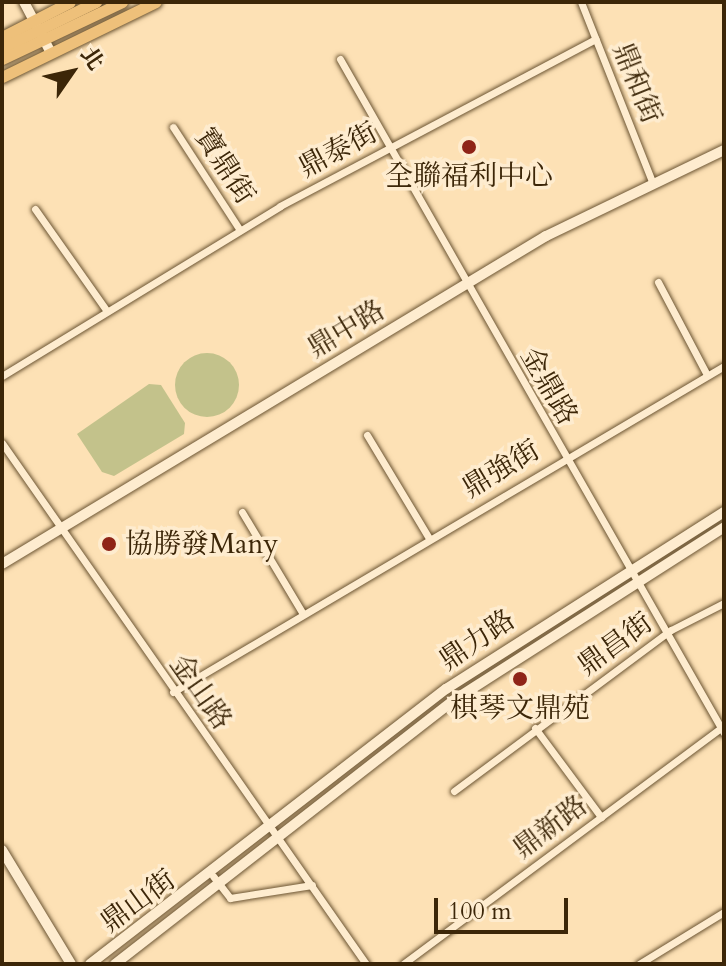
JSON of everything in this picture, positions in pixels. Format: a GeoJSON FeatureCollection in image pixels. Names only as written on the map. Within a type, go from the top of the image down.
{"type":"FeatureCollection","features":[{"type":"Feature","properties":{"kind":"main road"},"geometry":{"type":"LineString","coordinates":[[2,59],[70,2]]}},
{"type":"Feature","properties":{"kind":"main road"},"geometry":{"type":"LineString","coordinates":[[2,48],[96,2]]}},
{"type":"Feature","properties":{"kind":"main road"},"geometry":{"type":"LineString","coordinates":[[2,37],[122,2]]}},
{"type":"Feature","properties":{"kind":"main road"},"geometry":{"type":"LineString","coordinates":[[2,77],[156,2]]}},
{"type":"Feature","properties":{"kind":"street"},"geometry":{"type":"LineString","coordinates":[[24,2],[50,51]]}},
{"type":"Feature","properties":{"kind":"street","name":"鼎和街"},"geometry":{"type":"LineString","coordinates":[[581,2],[652,181]]}},
{"type":"Feature","properties":{"kind":"street","name":"鼎泰街"},"geometry":{"type":"LineString","coordinates":[[2,376],[240,230],[391,146],[595,39]]}},
{"type":"Feature","properties":{"kind":"street","name":"金鼎路"},"geometry":{"type":"LineString","coordinates":[[340,59],[391,146],[465,285],[671,630],[723,729]]}},
{"type":"Feature","properties":{"kind":"street","name":"寶鼎街"},"geometry":{"type":"LineString","coordinates":[[173,127],[240,230]]}},
{"type":"Feature","properties":{"kind":"street","name":"鼎中路"},"geometry":{"type":"LineString","coordinates":[[2,564],[58,526],[465,285],[652,181],[724,150]]}},
{"type":"Feature","properties":{"kind":"street"},"geometry":{"type":"LineString","coordinates":[[35,209],[107,311]]}},
{"type":"Feature","properties":{"kind":"street"},"geometry":{"type":"LineString","coordinates":[[658,282],[707,375]]}},
{"type":"Feature","properties":{"kind":"street","name":"鼎強街"},"geometry":{"type":"LineString","coordinates":[[173,692],[565,457],[724,366]]}},
{"type":"Feature","properties":{"kind":"street"},"geometry":{"type":"LineString","coordinates":[[367,435],[429,538]]}},
{"type":"Feature","properties":{"kind":"street","name":"金山路"},"geometry":{"type":"LineString","coordinates":[[2,443],[173,692],[366,964]]}},
{"type":"Feature","properties":{"kind":"street"},"geometry":{"type":"LineString","coordinates":[[242,512],[303,614]]}},
{"type":"Feature","properties":{"kind":"street","name":"鼎力路"},"geometry":{"type":"LineString","coordinates":[[270,828],[446,689],[724,512]]}},
{"type":"Feature","properties":{"kind":"street","name":"鼎力路"},"geometry":{"type":"LineString","coordinates":[[278,840],[454,700],[724,527]]}},
{"type":"Feature","properties":{"kind":"street","name":"鼎昌街"},"geometry":{"type":"LineString","coordinates":[[454,791],[671,630],[724,603]]}},
{"type":"Feature","properties":{"kind":"street"},"geometry":{"type":"LineString","coordinates":[[535,728],[601,817]]}},
{"type":"Feature","properties":{"kind":"street","name":"鼎新路"},"geometry":{"type":"LineString","coordinates":[[403,964],[723,729]]}},
{"type":"Feature","properties":{"kind":"street","name":"鼎山街"},"geometry":{"type":"LineString","coordinates":[[90,964],[213,876],[270,828]]}},
{"type":"Feature","properties":{"kind":"street","name":"鼎山街"},"geometry":{"type":"LineString","coordinates":[[115,964],[222,887],[278,840]]}},
{"type":"Feature","properties":{"kind":"street"},"geometry":{"type":"LineString","coordinates":[[2,850],[71,964]]}},
{"type":"Feature","properties":{"kind":"street","name":"鼎山街"},"geometry":{"type":"LineString","coordinates":[[213,876],[230,898],[312,885]]}},
{"type":"Feature","properties":{"kind":"street"},"geometry":{"type":"LineString","coordinates":[[639,964],[724,912]]}},
{"type":"Feature","properties":{"kind":"shaded area"},"geometry":{"type":"Polygon","coordinates":[[[201,353],[213,353],[230,362],[237,373],[237,397],[230,408],[213,417],[201,417],[189,412],[180,403],[175,391],[175,379],[180,367],[189,358],[201,353]]]}},
{"type":"Feature","properties":{"kind":"shaded area"},"geometry":{"type":"Polygon","coordinates":[[[149,384],[161,385],[185,423],[184,434],[114,476],[102,472],[77,434],[149,384]]]}},
{"type":"Feature","properties":{"kind":"place","name":"全聯福利中心"},"geometry":{"type":"Point","coordinates":[469,147]}},
{"type":"Feature","properties":{"kind":"place","name":"協勝發Many"},"geometry":{"type":"Point","coordinates":[109,544]}},
{"type":"Feature","properties":{"kind":"place","name":"棋琴文鼎苑"},"geometry":{"type":"Point","coordinates":[520,679]}}]}
